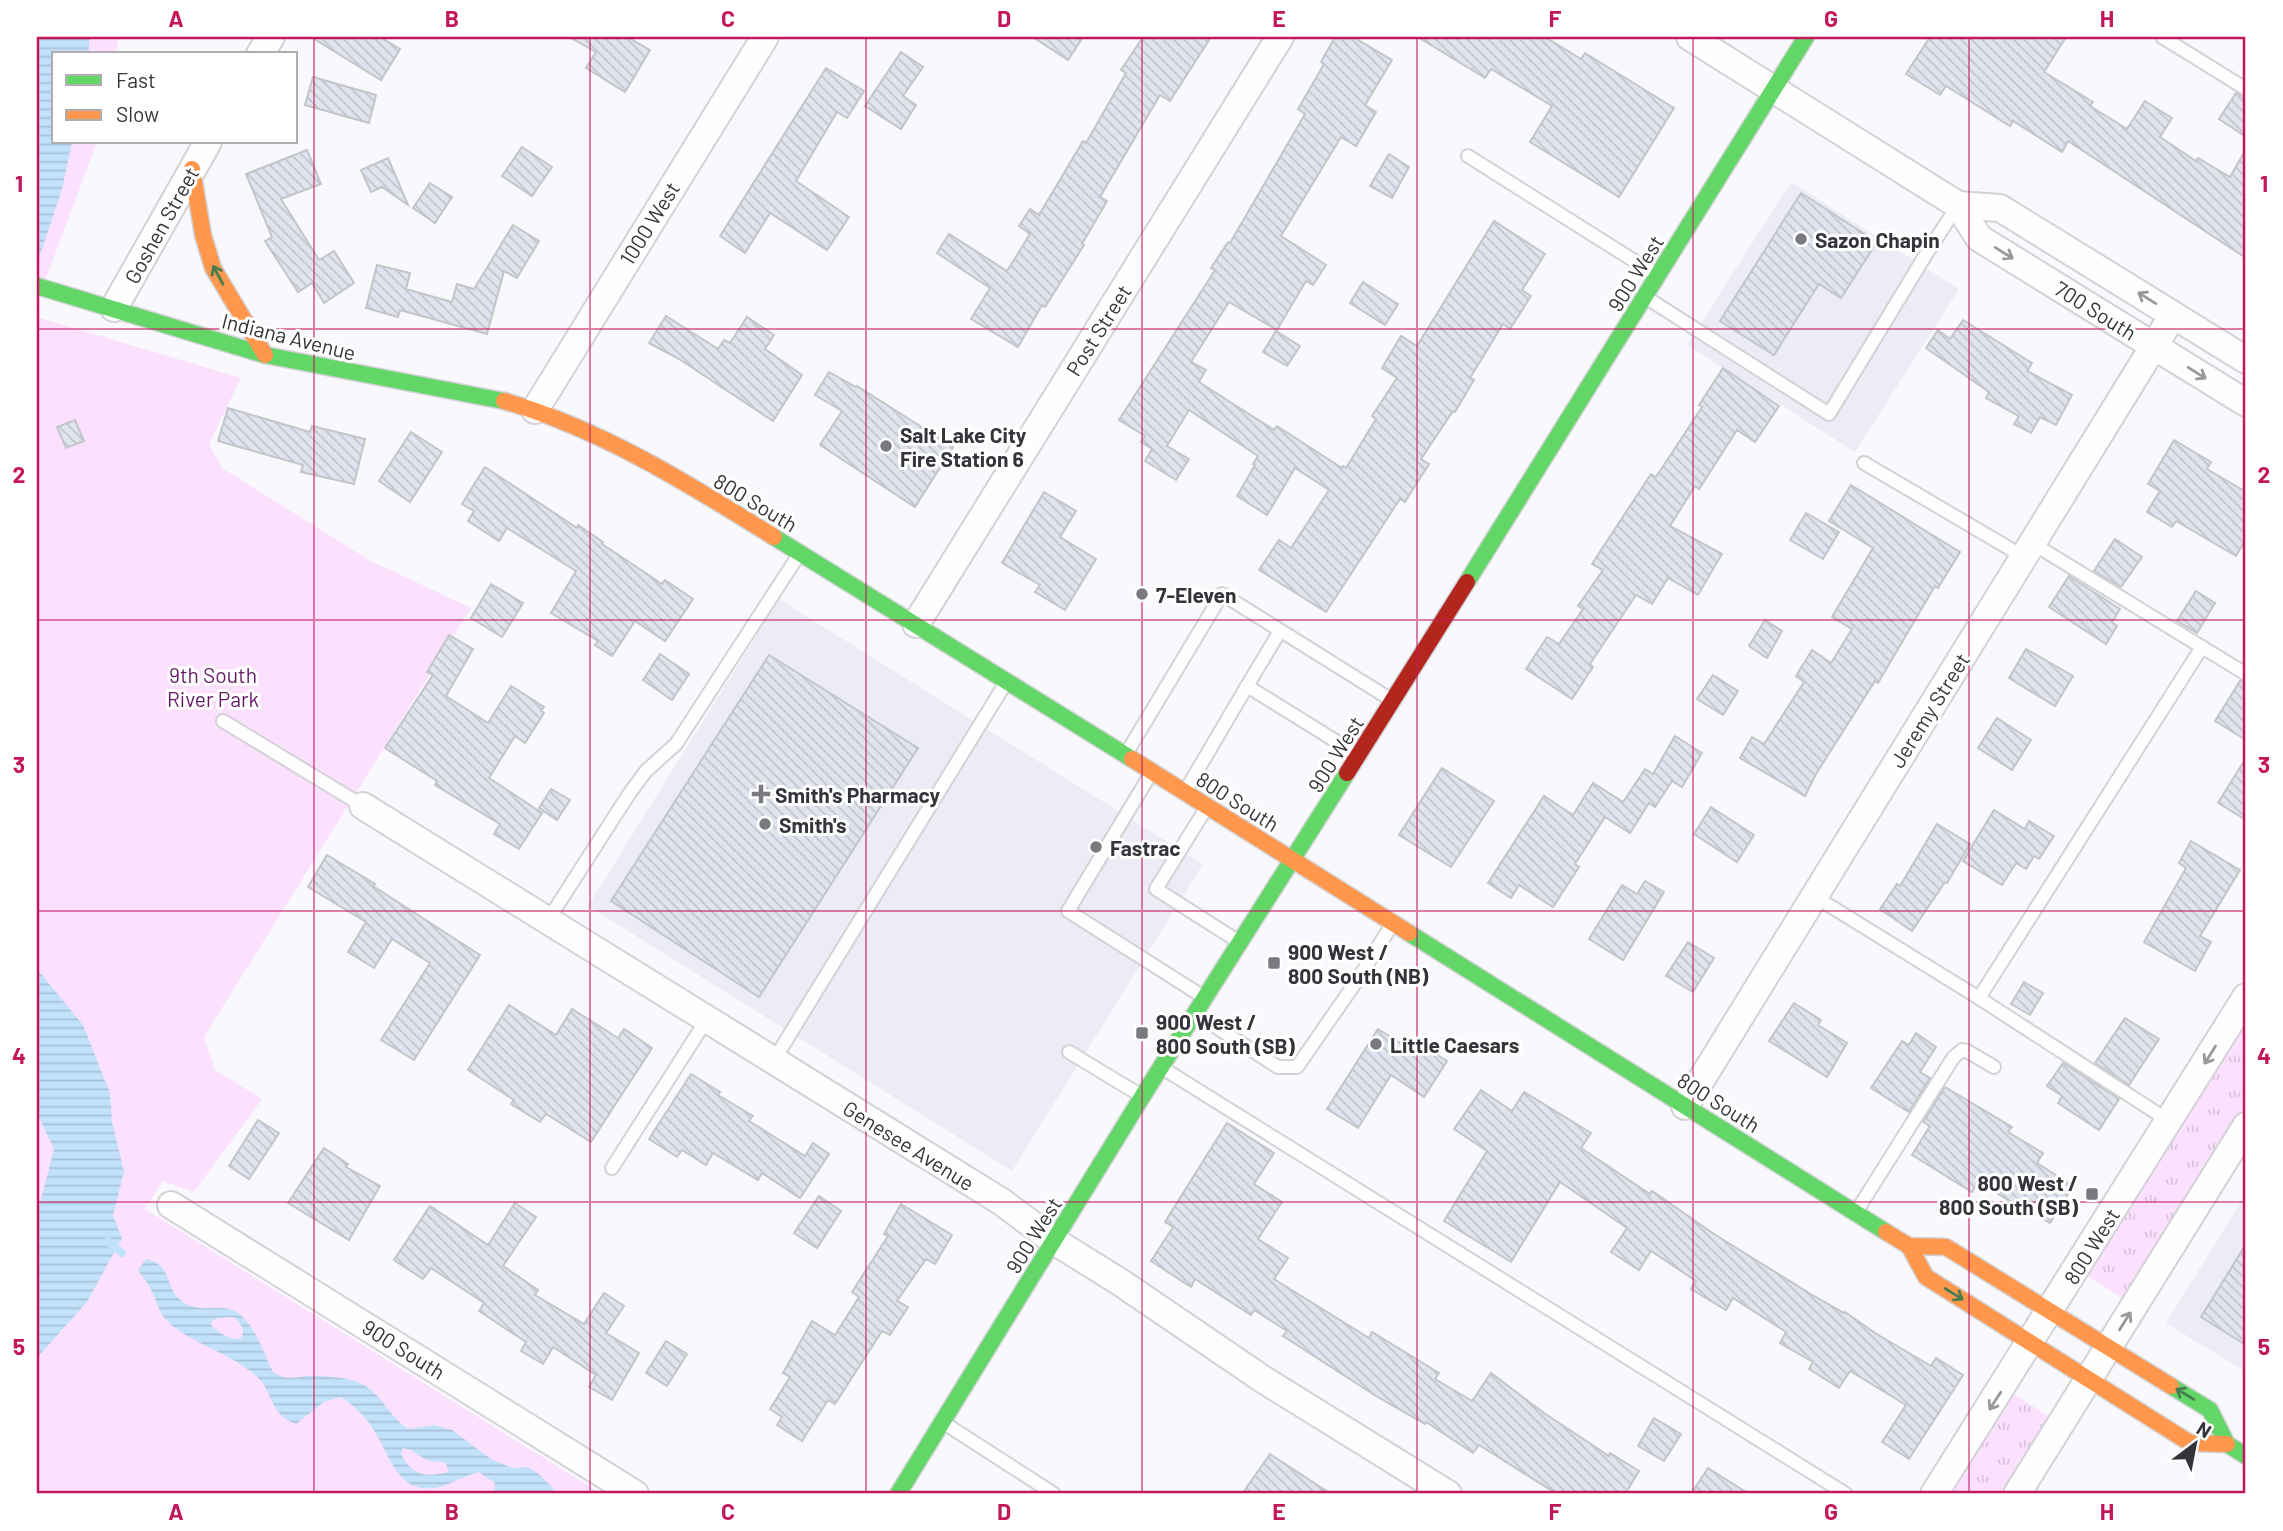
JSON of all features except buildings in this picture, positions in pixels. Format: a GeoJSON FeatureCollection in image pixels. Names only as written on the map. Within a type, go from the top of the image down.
{"type":"FeatureCollection","features":[{"type":"Feature","properties":{"kind":"street"},"geometry":{"type":"LineString","coordinates":[[261,52],[271,37]]}},
{"type":"Feature","properties":{"kind":"street","name":"1000 West"},"geometry":{"type":"LineString","coordinates":[[535,410],[765,37]]}},
{"type":"Feature","properties":{"kind":"street","name":"Post Street"},"geometry":{"type":"LineString","coordinates":[[916,624],[1280,37]]}},
{"type":"Feature","properties":{"kind":"street","name":"700 South"},"geometry":{"type":"LineString","coordinates":[[1690,37],[1958,205],[1979,238],[2246,403]]}},
{"type":"Feature","properties":{"kind":"street","name":"900 West"},"geometry":{"type":"LineString","coordinates":[[898,1494],[1142,1097],[1393,701],[1806,37]]}},
{"type":"Feature","properties":{"kind":"street","name":"Goshen Street"},"geometry":{"type":"LineString","coordinates":[[114,309],[207,144]]}},
{"type":"Feature","properties":{"kind":"street"},"geometry":{"type":"LineString","coordinates":[[192,169],[201,226],[213,268],[265,355]]}},
{"type":"Feature","properties":{"kind":"street","name":"700 South"},"geometry":{"type":"LineString","coordinates":[[1958,205],[2000,208],[2246,360]]}},
{"type":"Feature","properties":{"kind":"street","name":"Indiana Avenue"},"geometry":{"type":"LineString","coordinates":[[40,287],[265,355],[500,400],[535,410]]}},
{"type":"Feature","properties":{"kind":"street","name":"Jeremy Street"},"geometry":{"type":"LineString","coordinates":[[1685,1106],[2173,315]]}},
{"type":"Feature","properties":{"kind":"street","name":"800 South"},"geometry":{"type":"LineString","coordinates":[[535,410],[624,450],[721,504],[916,624],[1909,1246],[1926,1277],[2190,1443],[2228,1444]]}},
{"type":"Feature","properties":{"kind":"street","name":"Genesee Avenue"},"geometry":{"type":"LineString","coordinates":[[363,806],[1002,1202],[1054,1241],[1120,1282],[1264,1380],[1448,1494]]}},
{"type":"Feature","properties":{"kind":"street","name":"800 West"},"geometry":{"type":"LineString","coordinates":[[1934,1494],[2246,997]]}},
{"type":"Feature","properties":{"kind":"street"},"geometry":{"type":"LineString","coordinates":[[2017,1494],[2246,1126]]}},
{"type":"Feature","properties":{"kind":"street","name":"900 South"},"geometry":{"type":"LineString","coordinates":[[171,1205],[635,1494]]}},
{"type":"Feature","properties":{"kind":"street"},"geometry":{"type":"LineString","coordinates":[[1909,1246],[1946,1247],[2210,1410],[2228,1444],[2246,1456]]}},
{"type":"Feature","properties":{"kind":"lane"},"geometry":{"type":"LineString","coordinates":[[2162,37],[2246,89]]}},
{"type":"Feature","properties":{"kind":"lane"},"geometry":{"type":"LineString","coordinates":[[1468,156],[1658,276]]}},
{"type":"Feature","properties":{"kind":"lane"},"geometry":{"type":"LineString","coordinates":[[1645,297],[1829,414],[1958,205]]}},
{"type":"Feature","properties":{"kind":"lane"},"geometry":{"type":"LineString","coordinates":[[1864,463],[2028,550],[2246,674]]}},
{"type":"Feature","properties":{"kind":"lane"},"geometry":{"type":"LineString","coordinates":[[548,920],[629,794],[646,771],[676,744],[800,553]]}},
{"type":"Feature","properties":{"kind":"lane"},"geometry":{"type":"LineString","coordinates":[[1125,755],[1222,594],[1393,701]]}},
{"type":"Feature","properties":{"kind":"lane"},"geometry":{"type":"LineString","coordinates":[[1184,792],[1280,631]]}},
{"type":"Feature","properties":{"kind":"lane"},"geometry":{"type":"LineString","coordinates":[[1979,999],[2202,647]]}},
{"type":"Feature","properties":{"kind":"lane"},"geometry":{"type":"LineString","coordinates":[[774,1060],[1007,681]]}},
{"type":"Feature","properties":{"kind":"lane"},"geometry":{"type":"LineString","coordinates":[[1247,686],[1359,755]]}},
{"type":"Feature","properties":{"kind":"lane"},"geometry":{"type":"LineString","coordinates":[[223,720],[363,806]]}},
{"type":"Feature","properties":{"kind":"lane"},"geometry":{"type":"LineString","coordinates":[[1152,772],[1068,911],[1205,998]]}},
{"type":"Feature","properties":{"kind":"lane"},"geometry":{"type":"LineString","coordinates":[[1206,807],[1156,889],[1240,943]]}},
{"type":"Feature","properties":{"kind":"lane"},"geometry":{"type":"LineString","coordinates":[[1814,896],[2169,1121]]}},
{"type":"Feature","properties":{"kind":"lane"},"geometry":{"type":"LineString","coordinates":[[1195,1014],[1279,1067],[1297,1067],[1358,979],[1392,923]]}},
{"type":"Feature","properties":{"kind":"lane"},"geometry":{"type":"LineString","coordinates":[[612,1168],[706,1019]]}},
{"type":"Feature","properties":{"kind":"lane"},"geometry":{"type":"LineString","coordinates":[[1856,1212],[1953,1058],[1962,1050],[1967,1051],[1994,1067]]}},
{"type":"Feature","properties":{"kind":"lane"},"geometry":{"type":"LineString","coordinates":[[1069,1052],[1142,1097]]}},
{"type":"Feature","properties":{"kind":"lane"},"geometry":{"type":"LineString","coordinates":[[1161,1067],[1846,1494]]}},
{"type":"Feature","properties":{"kind":"lane"},"geometry":{"type":"LineString","coordinates":[[943,1423],[1054,1494]]}},
{"type":"Feature","properties":{"kind":"shaded area"},"geometry":{"type":"Polygon","coordinates":[[[1791,182],[1959,289],[1855,452],[1687,345],[1791,182]]]}},
{"type":"Feature","properties":{"kind":"shaded area"},"geometry":{"type":"Polygon","coordinates":[[[779,599],[1203,864],[1012,1171],[588,906],[779,599]]]}},
{"type":"Feature","properties":{"kind":"shaded area"},"geometry":{"type":"Polygon","coordinates":[[[2246,1194],[2246,1372],[2166,1323],[2246,1194]]]}},
{"type":"Feature","properties":{"kind":"green space"},"geometry":{"type":"Polygon","coordinates":[[[37,37],[119,37],[116,52],[52,52],[52,144],[96,144],[37,302],[37,37]]]}},
{"type":"Feature","properties":{"kind":"green space","name":"9th South River Park"},"geometry":{"type":"Polygon","coordinates":[[[37,317],[241,378],[209,444],[222,468],[369,560],[471,608],[204,1037],[215,1070],[262,1099],[194,1192],[163,1181],[145,1209],[602,1494],[39,1494],[37,1491],[37,1358],[87,1302],[37,1356],[37,317]]]}},
{"type":"Feature","properties":{"kind":"green space"},"geometry":{"type":"Polygon","coordinates":[[[2246,1010],[2246,1105],[2125,1300],[2082,1273],[2246,1010]]]}},
{"type":"Feature","properties":{"kind":"green space"},"geometry":{"type":"Polygon","coordinates":[[[2009,1391],[2051,1418],[2003,1494],[1944,1494],[2009,1391]]]}},
{"type":"Feature","properties":{"kind":"water"},"geometry":{"type":"Polygon","coordinates":[[[37,37],[90,37],[88,52],[52,52],[52,144],[72,144],[62,189],[37,264],[37,37]]]}},
{"type":"Feature","properties":{"kind":"water"},"geometry":{"type":"Polygon","coordinates":[[[37,969],[83,1025],[110,1093],[112,1122],[124,1172],[113,1215],[122,1238],[87,1302],[37,1358],[37,1215],[54,1149],[37,1113],[37,969]]]}},
{"type":"Feature","properties":{"kind":"water"},"geometry":{"type":"Polygon","coordinates":[[[146,1259],[155,1262],[165,1272],[177,1296],[187,1305],[221,1308],[240,1314],[254,1331],[273,1372],[278,1375],[287,1378],[333,1377],[363,1385],[408,1429],[434,1425],[452,1430],[491,1459],[512,1468],[528,1467],[552,1487],[555,1494],[494,1494],[495,1483],[479,1472],[439,1487],[421,1488],[411,1484],[396,1470],[368,1422],[341,1397],[324,1402],[296,1424],[287,1420],[276,1409],[256,1376],[168,1322],[138,1270],[146,1259]],[[234,1317],[217,1318],[211,1325],[224,1335],[240,1339],[243,1330],[234,1317]],[[403,1448],[401,1454],[406,1462],[420,1474],[449,1472],[446,1463],[426,1460],[403,1448]]]}},
{"type":"Feature","properties":{"kind":"waterway"},"geometry":{"type":"LineString","coordinates":[[108,1241],[122,1253]]}},
{"type":"Feature","properties":{"kind":"traffic: fast"},"geometry":{"type":"LineString","coordinates":[[1467,582],[1806,37]]}},
{"type":"Feature","properties":{"kind":"traffic: fast"},"geometry":{"type":"LineString","coordinates":[[37,286],[265,355],[504,401]]}},
{"type":"Feature","properties":{"kind":"traffic: fast"},"geometry":{"type":"LineString","coordinates":[[774,537],[1132,759]]}},
{"type":"Feature","properties":{"kind":"traffic: fast"},"geometry":{"type":"LineString","coordinates":[[898,1494],[1142,1097],[1347,773]]}},
{"type":"Feature","properties":{"kind":"traffic: fast"},"geometry":{"type":"LineString","coordinates":[[1409,933],[1886,1232]]}},
{"type":"Feature","properties":{"kind":"traffic: fast"},"geometry":{"type":"LineString","coordinates":[[2171,1386],[2210,1410],[2227,1444],[2246,1456]]}},
{"type":"Feature","properties":{"kind":"traffic: slow"},"geometry":{"type":"LineString","coordinates":[[192,169],[203,235],[213,268],[265,355]]}},
{"type":"Feature","properties":{"kind":"traffic: slow"},"geometry":{"type":"LineString","coordinates":[[504,401],[610,442],[710,497],[774,537]]}},
{"type":"Feature","properties":{"kind":"traffic: slow"},"geometry":{"type":"LineString","coordinates":[[1132,759],[1409,933]]}},
{"type":"Feature","properties":{"kind":"traffic: slow"},"geometry":{"type":"LineString","coordinates":[[1886,1232],[1909,1246],[1946,1247],[2171,1386]]}},
{"type":"Feature","properties":{"kind":"traffic: slow"},"geometry":{"type":"LineString","coordinates":[[1909,1246],[1926,1277],[2190,1443],[2227,1444]]}},
{"type":"Feature","properties":{"kind":"traffic: jam"},"geometry":{"type":"LineString","coordinates":[[1347,773],[1467,582]]}},
{"type":"Feature","properties":{"kind":"place","name":"Sazon Chapin"},"geometry":{"type":"Point","coordinates":[1801,239]}},
{"type":"Feature","properties":{"kind":"place","name":"Salt Lake City Fire Station 6"},"geometry":{"type":"Point","coordinates":[886,446]}},
{"type":"Feature","properties":{"kind":"place","name":"7-Eleven"},"geometry":{"type":"Point","coordinates":[1142,594]}},
{"type":"Feature","properties":{"kind":"place","name":"Smith's Pharmacy"},"geometry":{"type":"Point","coordinates":[761,794]}},
{"type":"Feature","properties":{"kind":"place","name":"Smith's"},"geometry":{"type":"Point","coordinates":[765,824]}},
{"type":"Feature","properties":{"kind":"place","name":"Fastrac"},"geometry":{"type":"Point","coordinates":[1096,847]}},
{"type":"Feature","properties":{"kind":"place","name":"900 West / 800 South (NB)"},"geometry":{"type":"Point","coordinates":[1274,963]}},
{"type":"Feature","properties":{"kind":"place","name":"900 West / 800 South (SB)"},"geometry":{"type":"Point","coordinates":[1142,1033]}},
{"type":"Feature","properties":{"kind":"place","name":"Little Caesars"},"geometry":{"type":"Point","coordinates":[1376,1044]}},
{"type":"Feature","properties":{"kind":"place","name":"800 West / 800 South (SB)"},"geometry":{"type":"Point","coordinates":[2092,1194]}}]}
